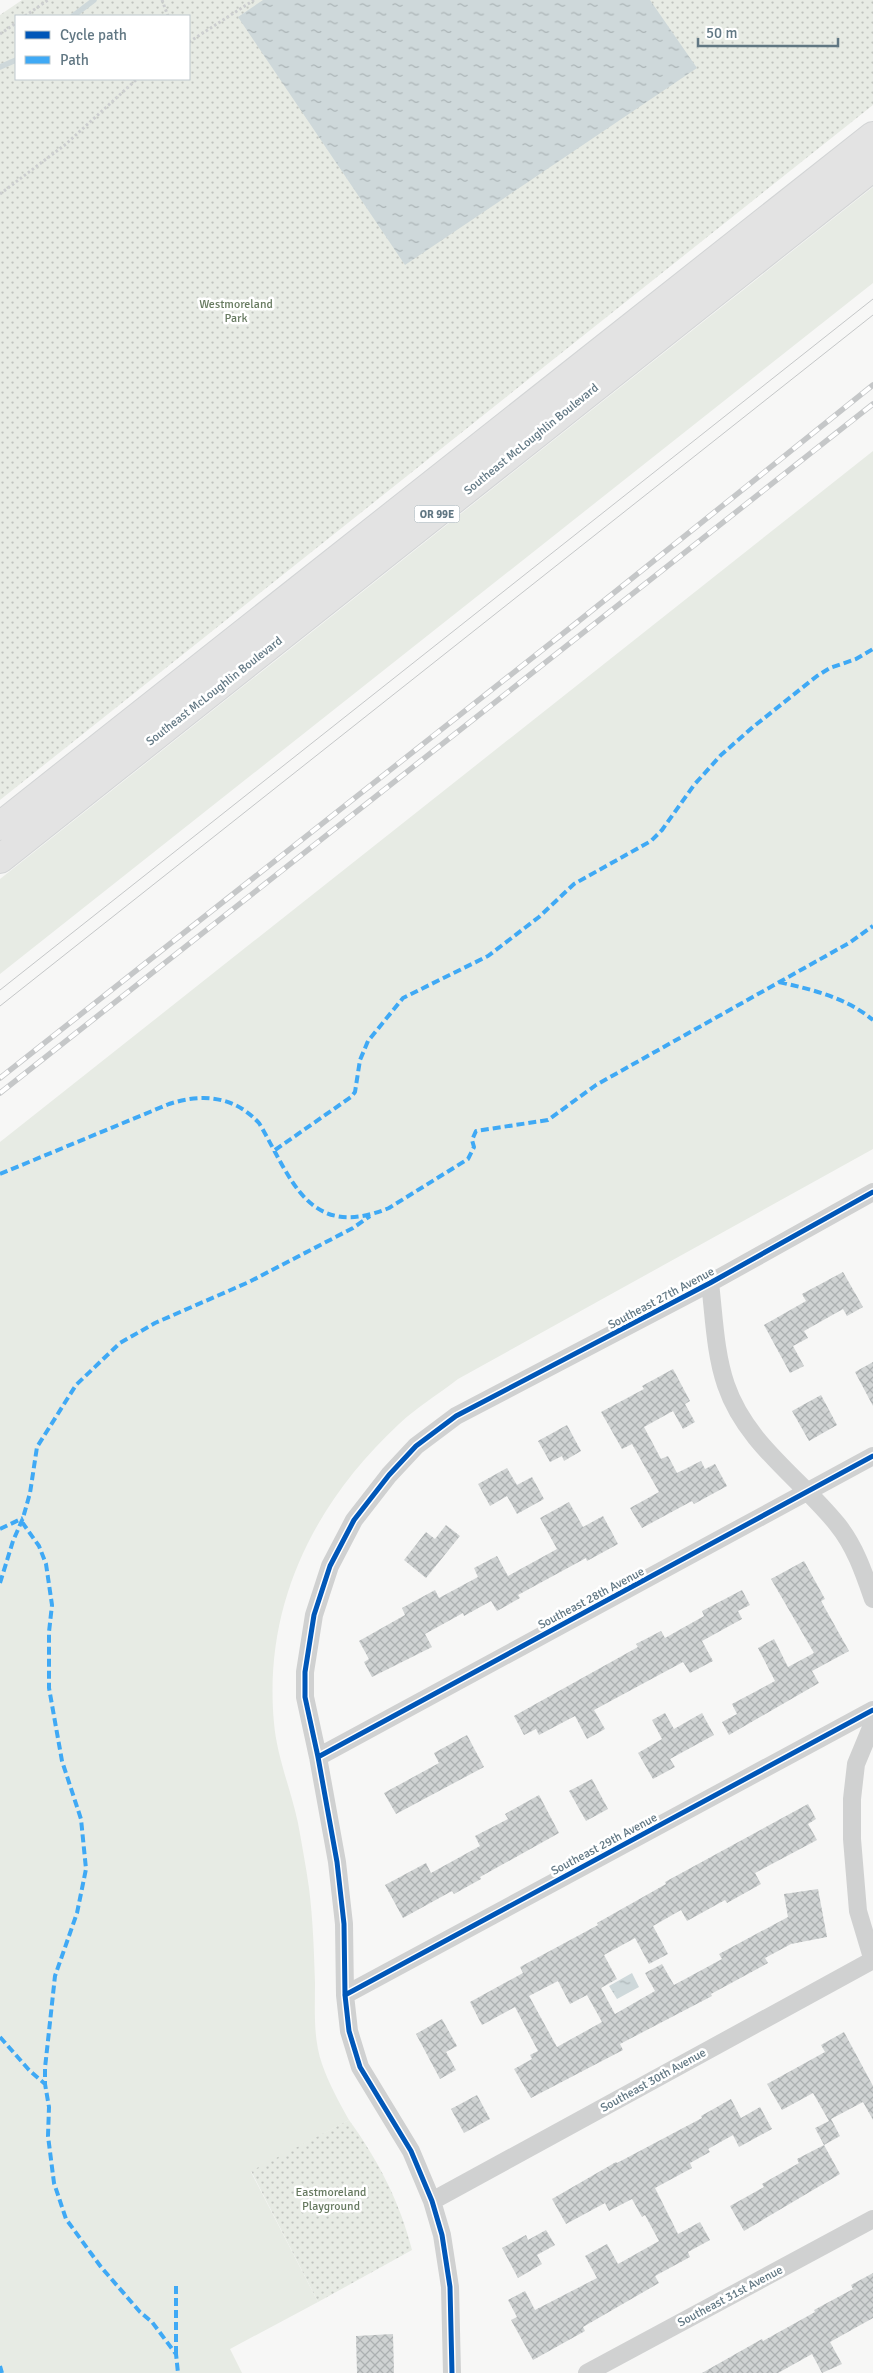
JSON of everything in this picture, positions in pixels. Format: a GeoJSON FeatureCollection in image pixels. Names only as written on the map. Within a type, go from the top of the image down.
{"type":"FeatureCollection","features":[{"type":"Feature","properties":{"kind":"highway","name":"Southeast McLoughlin Boulevard"},"geometry":{"type":"LineString","coordinates":[[0,826],[873,136]]}},
{"type":"Feature","properties":{"kind":"highway","name":"Southeast McLoughlin Boulevard"},"geometry":{"type":"LineString","coordinates":[[0,859],[873,167]]}},
{"type":"Feature","properties":{"kind":"street","name":"Southeast 27th Avenue"},"geometry":{"type":"LineString","coordinates":[[452,2373],[450,2287],[442,2234],[432,2201],[411,2152],[360,2067],[349,2031],[345,1995],[344,1924],[337,1862],[305,1697],[305,1672],[314,1615],[330,1566],[354,1520],[388,1475],[416,1446],[456,1416],[710,1284],[873,1192]]}},
{"type":"Feature","properties":{"kind":"street"},"geometry":{"type":"LineString","coordinates":[[710,1284],[720,1361],[726,1386],[744,1421],[764,1449],[838,1525],[861,1563],[873,1599]]}},
{"type":"Feature","properties":{"kind":"street","name":"Southeast 28th Avenue"},"geometry":{"type":"LineString","coordinates":[[318,1758],[873,1456]]}},
{"type":"Feature","properties":{"kind":"street","name":"Southeast 29th Avenue"},"geometry":{"type":"LineString","coordinates":[[345,1995],[873,1710]]}},
{"type":"Feature","properties":{"kind":"street"},"geometry":{"type":"LineString","coordinates":[[873,1723],[856,1764],[852,1829],[854,1880],[858,1912],[873,1960]]}},
{"type":"Feature","properties":{"kind":"street","name":"Southeast 30th Avenue"},"geometry":{"type":"LineString","coordinates":[[432,2201],[873,1960]]}},
{"type":"Feature","properties":{"kind":"street","name":"Southeast 31st Avenue"},"geometry":{"type":"LineString","coordinates":[[587,2373],[873,2219]]}},
{"type":"Feature","properties":{"kind":"path"},"geometry":{"type":"LineString","coordinates":[[26,15],[48,0]]}},
{"type":"Feature","properties":{"kind":"path"},"geometry":{"type":"LineString","coordinates":[[162,0],[168,15]]}},
{"type":"Feature","properties":{"kind":"path"},"geometry":{"type":"LineString","coordinates":[[190,41],[254,0]]}},
{"type":"Feature","properties":{"kind":"path"},"geometry":{"type":"LineString","coordinates":[[0,34],[15,24]]}},
{"type":"Feature","properties":{"kind":"path"},"geometry":{"type":"LineString","coordinates":[[0,194],[66,144],[136,80]]}},
{"type":"Feature","properties":{"kind":"green space","name":"Westmoreland Park"},"geometry":{"type":"Polygon","coordinates":[[[22,0],[873,0],[873,105],[0,800],[0,15],[22,0]]]}},
{"type":"Feature","properties":{"kind":"green space"},"geometry":{"type":"Polygon","coordinates":[[[873,187],[873,283],[0,974],[0,879],[873,187]]]}},
{"type":"Feature","properties":{"kind":"green space"},"geometry":{"type":"Polygon","coordinates":[[[873,451],[873,1149],[458,1379],[399,1424],[342,1487],[319,1522],[300,1559],[286,1597],[277,1638],[273,1680],[276,1736],[298,1823],[309,1888],[313,1935],[317,2044],[328,2079],[349,2120],[251,2172],[318,2302],[230,2349],[242,2373],[0,2373],[0,1142],[873,451]]]}},
{"type":"Feature","properties":{"kind":"green space","name":"Eastmoreland Playground"},"geometry":{"type":"Polygon","coordinates":[[[349,2120],[379,2166],[387,2182],[401,2215],[412,2250],[318,2302],[251,2171],[349,2120]]]}},
{"type":"Feature","properties":{"kind":"water"},"geometry":{"type":"Polygon","coordinates":[[[263,0],[650,0],[697,68],[405,265],[238,17],[263,0]]]}},
{"type":"Feature","properties":{"kind":"water"},"geometry":{"type":"Polygon","coordinates":[[[632,1973],[639,1987],[617,1999],[609,1986],[632,1973]]]}},
{"type":"Feature","properties":{"kind":"building"},"geometry":{"type":"Polygon","coordinates":[[[843,1272],[863,1307],[847,1316],[843,1309],[804,1331],[808,1338],[793,1346],[804,1366],[790,1373],[764,1325],[806,1301],[802,1294],[843,1272]]]}},
{"type":"Feature","properties":{"kind":"building"},"geometry":{"type":"Polygon","coordinates":[[[873,1362],[873,1406],[855,1372],[873,1362]]]}},
{"type":"Feature","properties":{"kind":"building"},"geometry":{"type":"Polygon","coordinates":[[[673,1369],[690,1401],[685,1404],[695,1422],[683,1429],[673,1411],[644,1427],[661,1459],[668,1456],[677,1473],[701,1461],[705,1469],[715,1464],[727,1486],[694,1504],[692,1501],[642,1528],[630,1508],[659,1492],[632,1444],[622,1449],[601,1412],[644,1389],[642,1386],[673,1369]]]}},
{"type":"Feature","properties":{"kind":"building"},"geometry":{"type":"Polygon","coordinates":[[[821,1395],[837,1425],[809,1441],[792,1411],[821,1395]]]}},
{"type":"Feature","properties":{"kind":"building"},"geometry":{"type":"Polygon","coordinates":[[[567,1425],[581,1451],[564,1461],[562,1456],[550,1462],[538,1441],[567,1425]]]}},
{"type":"Feature","properties":{"kind":"building"},"geometry":{"type":"Polygon","coordinates":[[[507,1468],[517,1485],[532,1477],[544,1499],[517,1514],[507,1496],[490,1506],[478,1484],[507,1468]]]}},
{"type":"Feature","properties":{"kind":"building"},"geometry":{"type":"Polygon","coordinates":[[[569,1502],[583,1527],[603,1516],[618,1544],[587,1561],[586,1558],[518,1595],[520,1598],[497,1611],[491,1601],[464,1616],[463,1613],[425,1634],[432,1647],[372,1677],[364,1662],[369,1659],[359,1641],[405,1615],[402,1608],[435,1590],[439,1598],[478,1577],[474,1568],[497,1556],[508,1576],[557,1549],[540,1518],[569,1502]]]}},
{"type":"Feature","properties":{"kind":"building"},"geometry":{"type":"Polygon","coordinates":[[[446,1525],[460,1536],[426,1578],[404,1560],[426,1532],[435,1539],[446,1525]]]}},
{"type":"Feature","properties":{"kind":"building"},"geometry":{"type":"Polygon","coordinates":[[[804,1561],[825,1599],[821,1601],[849,1651],[812,1671],[819,1683],[729,1735],[722,1722],[737,1714],[732,1704],[775,1681],[758,1648],[774,1639],[788,1667],[814,1653],[771,1579],[804,1561]]]}},
{"type":"Feature","properties":{"kind":"building"},"geometry":{"type":"Polygon","coordinates":[[[742,1590],[750,1605],[738,1611],[742,1619],[702,1641],[713,1661],[690,1673],[683,1662],[594,1710],[605,1729],[587,1739],[575,1716],[539,1735],[536,1729],[524,1735],[514,1716],[638,1647],[636,1644],[661,1631],[665,1638],[704,1616],[702,1611],[742,1590]]]}},
{"type":"Feature","properties":{"kind":"building"},"geometry":{"type":"Polygon","coordinates":[[[665,1713],[674,1729],[702,1713],[714,1735],[670,1759],[675,1767],[653,1779],[638,1753],[662,1739],[652,1720],[665,1713]]]}},
{"type":"Feature","properties":{"kind":"building"},"geometry":{"type":"Polygon","coordinates":[[[467,1735],[484,1767],[396,1814],[384,1793],[439,1763],[434,1753],[467,1735]]]}},
{"type":"Feature","properties":{"kind":"building"},"geometry":{"type":"Polygon","coordinates":[[[592,1779],[608,1809],[586,1821],[569,1791],[592,1779]]]}},
{"type":"Feature","properties":{"kind":"building"},"geometry":{"type":"Polygon","coordinates":[[[539,1795],[559,1833],[480,1877],[481,1879],[454,1894],[452,1891],[403,1918],[385,1885],[426,1863],[431,1873],[480,1846],[475,1836],[508,1819],[505,1814],[539,1795]]]}},
{"type":"Feature","properties":{"kind":"building"},"geometry":{"type":"Polygon","coordinates":[[[808,1804],[816,1819],[808,1824],[817,1840],[755,1873],[761,1884],[727,1903],[725,1900],[687,1921],[681,1910],[653,1926],[668,1954],[649,1964],[635,1938],[604,1955],[617,1979],[601,1988],[615,2014],[655,1991],[645,1973],[662,1964],[674,1985],[722,1959],[719,1954],[788,1917],[784,1894],[818,1889],[827,1937],[791,1944],[765,1958],[768,1963],[711,1994],[712,1996],[620,2044],[623,2050],[531,2098],[514,2069],[532,2059],[530,2055],[538,2051],[515,2007],[482,2025],[470,2002],[523,1973],[520,1967],[598,1925],[597,1923],[666,1884],[665,1882],[808,1804]],[[558,1981],[529,1996],[557,2047],[602,2022],[587,1995],[570,2004],[558,1981]]]}},
{"type":"Feature","properties":{"kind":"building"},"geometry":{"type":"Polygon","coordinates":[[[442,2019],[457,2046],[446,2052],[456,2070],[440,2079],[416,2034],[442,2019]]]}},
{"type":"Feature","properties":{"kind":"building"},"geometry":{"type":"Polygon","coordinates":[[[844,2032],[873,2086],[873,2120],[863,2102],[831,2119],[840,2136],[824,2145],[815,2128],[829,2121],[813,2093],[782,2110],[767,2084],[825,2052],[821,2045],[844,2032]]]}},
{"type":"Feature","properties":{"kind":"building"},"geometry":{"type":"Polygon","coordinates":[[[477,2095],[490,2119],[464,2133],[451,2109],[477,2095]]]}},
{"type":"Feature","properties":{"kind":"building"},"geometry":{"type":"Polygon","coordinates":[[[731,2099],[741,2118],[760,2107],[772,2129],[739,2147],[733,2135],[708,2149],[710,2152],[690,2163],[692,2168],[655,2188],[678,2234],[700,2222],[710,2240],[688,2252],[690,2257],[655,2276],[659,2283],[583,2327],[585,2331],[533,2360],[511,2320],[517,2317],[508,2300],[525,2291],[535,2310],[597,2278],[585,2256],[607,2244],[618,2264],[659,2241],[645,2215],[642,2217],[632,2199],[609,2211],[605,2203],[566,2224],[552,2199],[616,2162],[702,2118],[701,2116],[731,2099]]]}},
{"type":"Feature","properties":{"kind":"building"},"geometry":{"type":"Polygon","coordinates":[[[824,2145],[840,2174],[744,2231],[730,2206],[764,2187],[762,2184],[799,2163],[797,2159],[824,2145]]]}},
{"type":"Feature","properties":{"kind":"building"},"geometry":{"type":"Polygon","coordinates":[[[546,2230],[555,2245],[537,2255],[542,2264],[518,2278],[502,2248],[526,2235],[528,2240],[546,2230]]]}},
{"type":"Feature","properties":{"kind":"building"},"geometry":{"type":"Polygon","coordinates":[[[873,2273],[873,2318],[830,2342],[842,2364],[822,2373],[812,2354],[778,2373],[702,2373],[815,2312],[814,2310],[853,2289],[851,2285],[873,2273]]]}},
{"type":"Feature","properties":{"kind":"building"},"geometry":{"type":"Polygon","coordinates":[[[393,2334],[394,2373],[357,2373],[356,2336],[393,2334]]]}},
{"type":"Feature","properties":{"kind":"waterway"},"geometry":{"type":"LineString","coordinates":[[74,15],[94,0]]}},
{"type":"Feature","properties":{"kind":"waterway"},"geometry":{"type":"LineString","coordinates":[[0,67],[15,60]]}},
{"type":"Feature","properties":{"kind":"tram line"},"geometry":{"type":"LineString","coordinates":[[0,990],[873,299]]}},
{"type":"Feature","properties":{"kind":"tram line"},"geometry":{"type":"LineString","coordinates":[[0,1006],[873,315]]}},
{"type":"Feature","properties":{"kind":"railway"},"geometry":{"type":"LineString","coordinates":[[0,1078],[575,624],[873,385]]}},
{"type":"Feature","properties":{"kind":"railway"},"geometry":{"type":"LineString","coordinates":[[0,1093],[873,404]]}},
{"type":"Feature","properties":{"kind":"marked path"},"geometry":{"type":"LineString","coordinates":[[275,1150],[351,1097],[355,1092],[360,1060],[368,1041],[403,998],[488,956],[539,917],[574,884],[651,841],[662,830],[694,785],[721,755],[753,727],[817,676],[830,668],[856,659],[873,649]]}},
{"type":"Feature","properties":{"kind":"marked path"},"geometry":{"type":"LineString","coordinates":[[0,1174],[169,1104],[194,1099],[217,1099],[239,1107],[259,1123],[293,1183],[306,1199],[321,1210],[339,1217],[362,1216],[389,1208],[468,1159],[474,1147],[472,1140],[476,1131],[548,1120],[596,1085],[849,943],[873,926]]}},
{"type":"Feature","properties":{"kind":"marked path"},"geometry":{"type":"LineString","coordinates":[[779,982],[828,995],[851,1005],[873,1020]]}},
{"type":"Feature","properties":{"kind":"marked path"},"geometry":{"type":"LineString","coordinates":[[0,1583],[30,1493],[37,1447],[76,1385],[120,1343],[155,1323],[249,1282],[353,1228],[370,1216]]}},
{"type":"Feature","properties":{"kind":"marked path"},"geometry":{"type":"LineString","coordinates":[[0,1529],[23,1518]]}},
{"type":"Feature","properties":{"kind":"marked path"},"geometry":{"type":"LineString","coordinates":[[22,1522],[39,1546],[46,1564],[52,1605],[49,1632],[49,1688],[62,1761],[81,1819],[86,1869],[77,1913],[55,1976],[45,2068],[45,2084],[49,2107],[48,2136],[54,2183],[66,2219],[101,2267],[140,2312],[152,2322],[176,2354],[178,2373]]}},
{"type":"Feature","properties":{"kind":"marked path"},"geometry":{"type":"LineString","coordinates":[[0,2037],[29,2070],[45,2084]]}},
{"type":"Feature","properties":{"kind":"marked path"},"geometry":{"type":"LineString","coordinates":[[176,2286],[176,2354]]}},
{"type":"Feature","properties":{"kind":"marked path"},"geometry":{"type":"LineString","coordinates":[[0,2366],[2,2373]]}},
{"type":"Feature","properties":{"kind":"cycle path"},"geometry":{"type":"LineString","coordinates":[[452,2373],[450,2287],[442,2235],[432,2201],[411,2151],[360,2067],[349,2031],[345,1995],[344,1924],[337,1862],[305,1697],[305,1672],[314,1615],[330,1566],[354,1520],[389,1475],[416,1446],[456,1416],[710,1283],[873,1192]]}},
{"type":"Feature","properties":{"kind":"cycle path"},"geometry":{"type":"LineString","coordinates":[[318,1757],[873,1456]]}},
{"type":"Feature","properties":{"kind":"cycle path"},"geometry":{"type":"LineString","coordinates":[[345,1995],[873,1710]]}}]}
